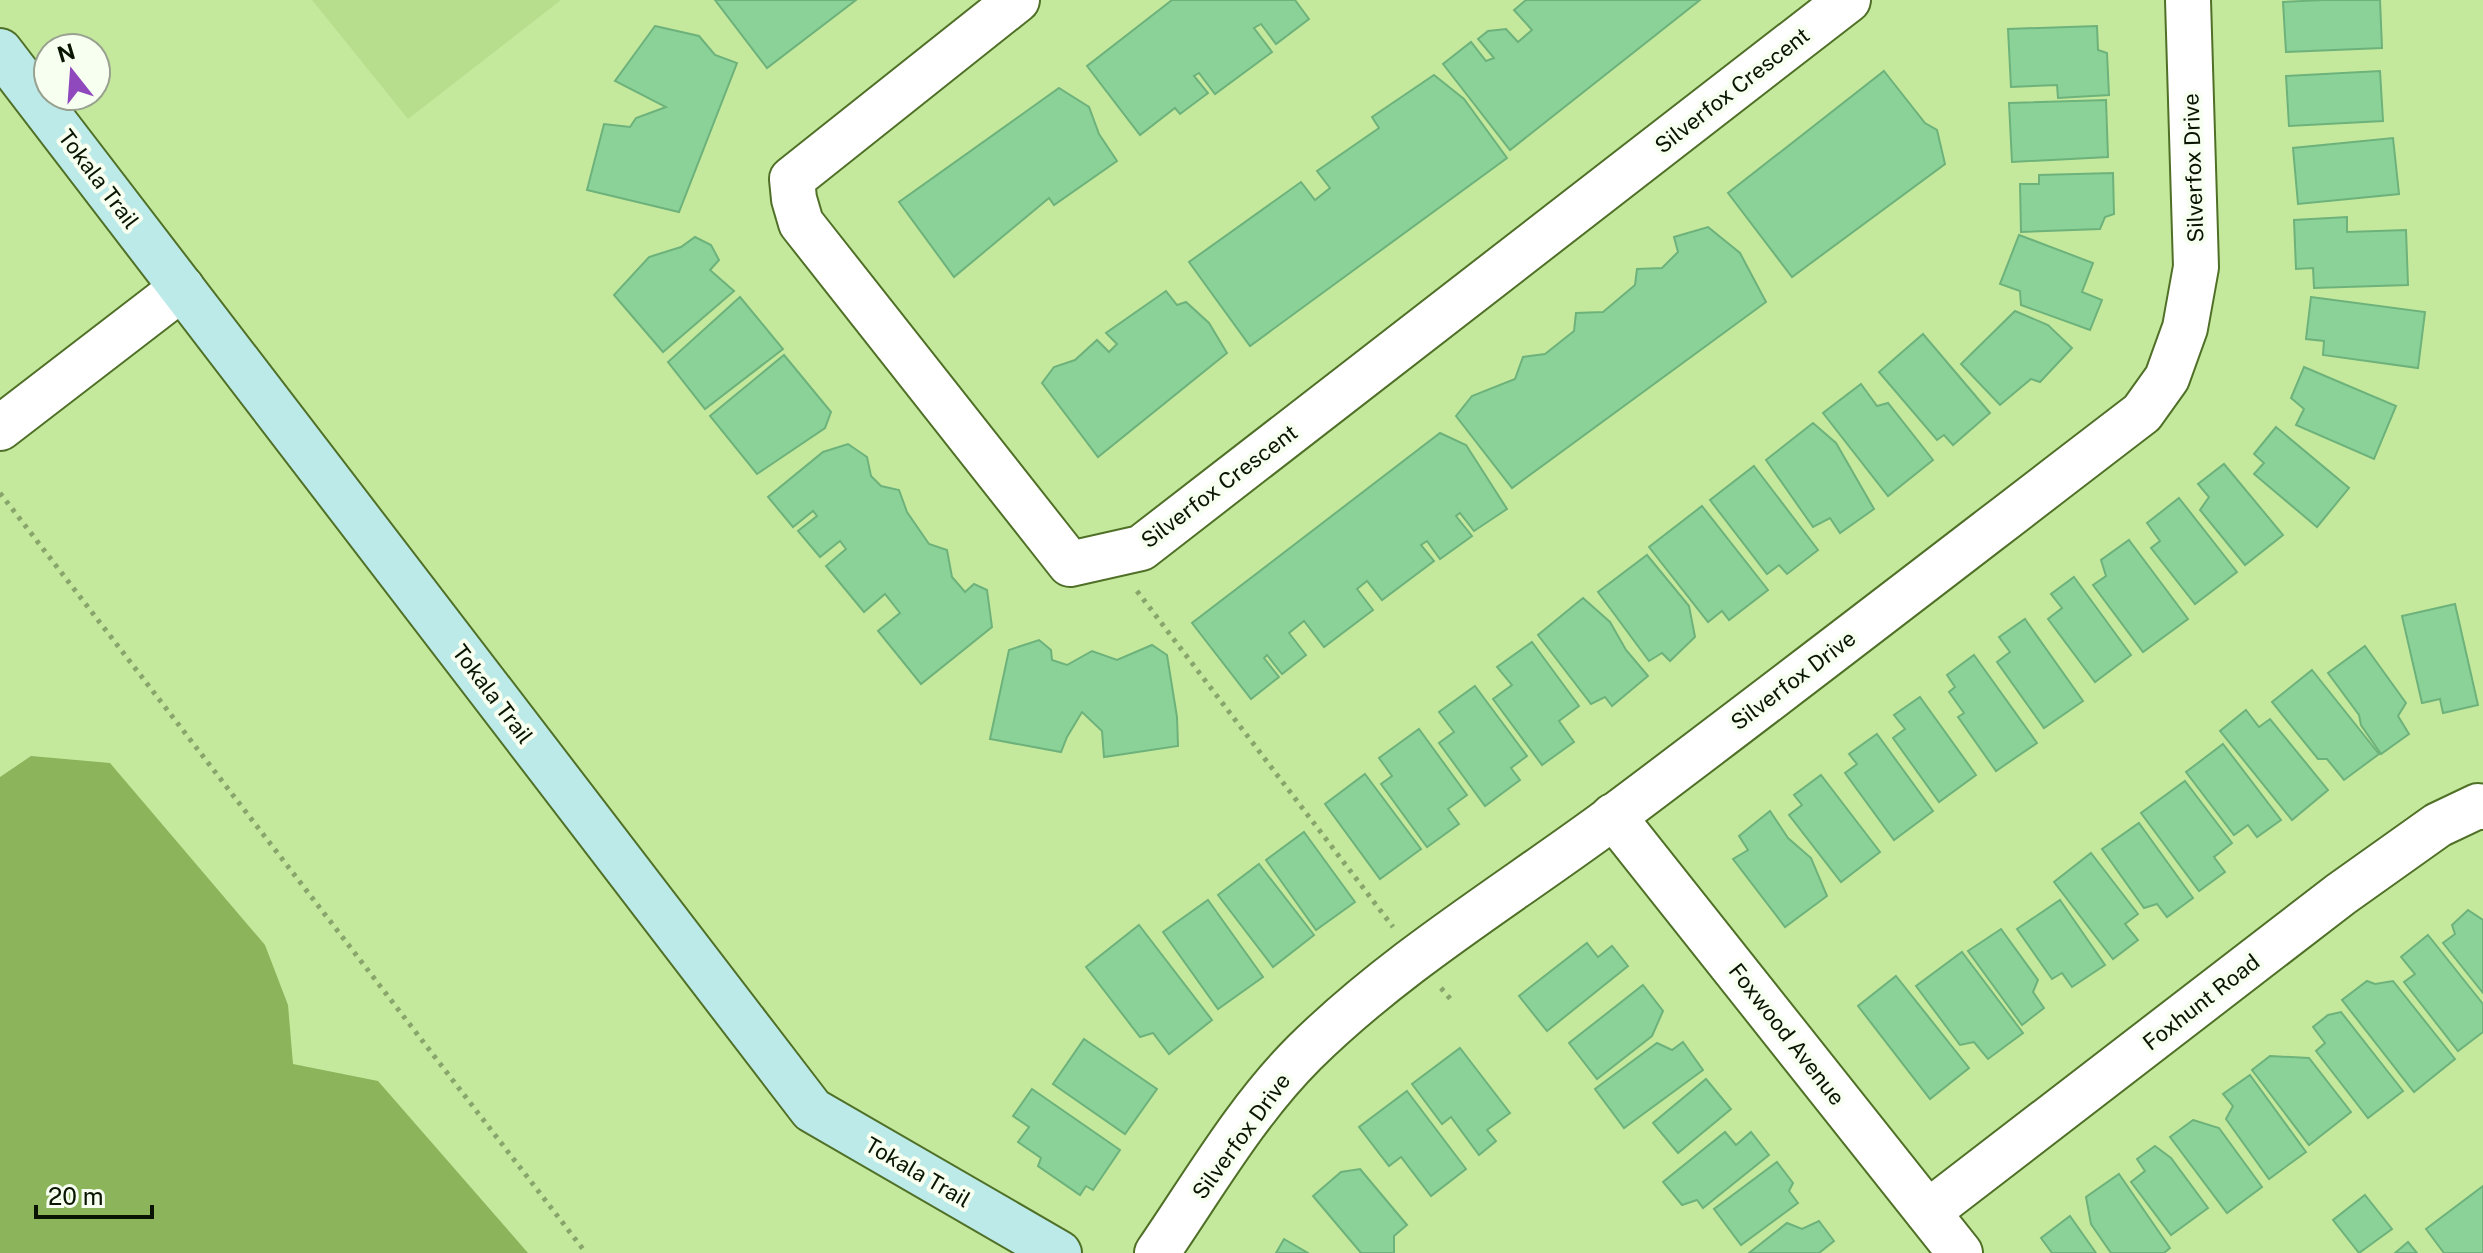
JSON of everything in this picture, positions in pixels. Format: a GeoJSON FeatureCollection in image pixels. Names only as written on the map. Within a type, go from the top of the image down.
{"type":"FeatureCollection","features":[{"type":"Feature","properties":{"kind":"street","name":"Silverfox Crescent"},"geometry":{"type":"LineString","coordinates":[[1017,0],[792,179],[801,223],[1070,564],[1141,548],[1848,0]]}},
{"type":"Feature","properties":{"kind":"street","name":"Silverfox Drive"},"geometry":{"type":"LineString","coordinates":[[1157,1253],[1267,1092],[1305,1052],[1416,958],[1613,816],[2142,413],[2167,378],[2185,328],[2196,267],[2188,0]]}},
{"type":"Feature","properties":{"kind":"street","name":"Tokala Trail"},"geometry":{"type":"LineString","coordinates":[[0,51],[812,1110],[1059,1253]]}},
{"type":"Feature","properties":{"kind":"street"},"geometry":{"type":"LineString","coordinates":[[0,428],[182,288]]}},
{"type":"Feature","properties":{"kind":"street","name":"Foxhunt Road"},"geometry":{"type":"LineString","coordinates":[[1928,1212],[2341,894],[2438,825],[2478,806],[2483,807]]}},
{"type":"Feature","properties":{"kind":"street","name":"Foxwood Avenue"},"geometry":{"type":"LineString","coordinates":[[1613,816],[1960,1253]]}},
{"type":"Feature","properties":{"kind":"path"},"geometry":{"type":"LineString","coordinates":[[0,493],[586,1253]]}},
{"type":"Feature","properties":{"kind":"path"},"geometry":{"type":"LineString","coordinates":[[1110,555],[1416,958],[1453,1002]]}},
{"type":"Feature","properties":{"kind":"shaded area"},"geometry":{"type":"Polygon","coordinates":[[[312,0],[561,0],[408,119],[312,0]]]}},
{"type":"Feature","properties":{"kind":"shaded area"},"geometry":{"type":"Polygon","coordinates":[[[31,756],[110,763],[265,945],[288,1005],[293,1064],[378,1081],[528,1253],[0,1253],[0,777],[31,756]]]}},
{"type":"Feature","properties":{"kind":"building"},"geometry":{"type":"Polygon","coordinates":[[[715,0],[856,0],[767,68],[715,0]]]}},
{"type":"Feature","properties":{"kind":"building"},"geometry":{"type":"Polygon","coordinates":[[[1172,0],[1295,0],[1309,19],[1276,44],[1261,24],[1254,28],[1272,52],[1215,94],[1199,73],[1194,76],[1208,93],[1180,114],[1175,108],[1140,135],[1087,66],[1172,0]]]}},
{"type":"Feature","properties":{"kind":"building"},"geometry":{"type":"Polygon","coordinates":[[[1526,0],[1700,0],[1510,150],[1443,64],[1471,42],[1486,61],[1494,58],[1478,39],[1488,31],[1506,29],[1518,42],[1532,30],[1514,10],[1526,0]]]}},
{"type":"Feature","properties":{"kind":"building"},"geometry":{"type":"Polygon","coordinates":[[[2380,0],[2382,48],[2286,52],[2283,2],[2380,0]]]}},
{"type":"Feature","properties":{"kind":"building"},"geometry":{"type":"Polygon","coordinates":[[[655,26],[699,36],[715,55],[737,63],[679,212],[587,190],[604,124],[630,127],[636,118],[666,107],[615,81],[655,26]]]}},
{"type":"Feature","properties":{"kind":"building"},"geometry":{"type":"Polygon","coordinates":[[[2097,26],[2098,50],[2107,53],[2109,95],[2058,98],[2057,85],[2011,87],[2008,29],[2097,26]]]}},
{"type":"Feature","properties":{"kind":"building"},"geometry":{"type":"Polygon","coordinates":[[[1884,71],[1925,123],[1937,130],[1945,164],[1792,277],[1728,193],[1884,71]]]}},
{"type":"Feature","properties":{"kind":"building"},"geometry":{"type":"Polygon","coordinates":[[[2380,71],[2383,121],[2289,126],[2286,76],[2380,71]]]}},
{"type":"Feature","properties":{"kind":"building"},"geometry":{"type":"Polygon","coordinates":[[[1434,75],[1464,99],[1507,158],[1250,346],[1189,262],[1301,182],[1315,200],[1330,188],[1317,171],[1379,128],[1372,117],[1434,75]]]}},
{"type":"Feature","properties":{"kind":"building"},"geometry":{"type":"Polygon","coordinates":[[[1059,88],[1089,107],[1099,134],[1117,161],[1054,205],[1049,198],[954,277],[899,202],[1059,88]]]}},
{"type":"Feature","properties":{"kind":"building"},"geometry":{"type":"Polygon","coordinates":[[[2106,100],[2108,157],[2012,162],[2009,103],[2106,100]]]}},
{"type":"Feature","properties":{"kind":"building"},"geometry":{"type":"Polygon","coordinates":[[[2393,138],[2399,194],[2298,204],[2293,148],[2393,138]]]}},
{"type":"Feature","properties":{"kind":"building"},"geometry":{"type":"Polygon","coordinates":[[[2113,173],[2114,214],[2105,217],[2100,229],[2021,232],[2020,184],[2039,184],[2039,175],[2113,173]]]}},
{"type":"Feature","properties":{"kind":"building"},"geometry":{"type":"Polygon","coordinates":[[[2347,217],[2347,232],[2406,230],[2408,285],[2314,288],[2313,268],[2296,269],[2294,220],[2347,217]]]}},
{"type":"Feature","properties":{"kind":"building"},"geometry":{"type":"Polygon","coordinates":[[[1708,227],[1740,253],[1766,302],[1512,488],[1456,416],[1472,396],[1515,379],[1523,357],[1545,354],[1574,331],[1576,313],[1603,312],[1635,285],[1637,269],[1662,268],[1678,252],[1674,237],[1708,227]]]}},
{"type":"Feature","properties":{"kind":"building"},"geometry":{"type":"Polygon","coordinates":[[[2019,235],[2093,263],[2082,292],[2102,300],[2090,330],[2021,305],[2020,291],[2000,284],[2019,235]]]}},
{"type":"Feature","properties":{"kind":"building"},"geometry":{"type":"Polygon","coordinates":[[[695,237],[711,245],[719,260],[710,270],[734,291],[663,352],[614,295],[649,257],[681,247],[695,237]]]}},
{"type":"Feature","properties":{"kind":"building"},"geometry":{"type":"Polygon","coordinates":[[[1166,291],[1177,305],[1186,302],[1209,323],[1227,353],[1098,457],[1042,383],[1054,367],[1075,360],[1097,340],[1109,352],[1117,344],[1106,333],[1166,291]]]}},
{"type":"Feature","properties":{"kind":"building"},"geometry":{"type":"Polygon","coordinates":[[[740,297],[783,349],[705,409],[668,362],[740,297]]]}},
{"type":"Feature","properties":{"kind":"building"},"geometry":{"type":"Polygon","coordinates":[[[2311,297],[2425,312],[2418,368],[2323,355],[2324,341],[2306,339],[2311,297]]]}},
{"type":"Feature","properties":{"kind":"building"},"geometry":{"type":"Polygon","coordinates":[[[2015,311],[2048,325],[2072,348],[2040,382],[2031,379],[2000,405],[1961,364],[2015,311]]]}},
{"type":"Feature","properties":{"kind":"building"},"geometry":{"type":"Polygon","coordinates":[[[1923,334],[1990,413],[1953,445],[1944,435],[1937,440],[1879,372],[1923,334]]]}},
{"type":"Feature","properties":{"kind":"building"},"geometry":{"type":"Polygon","coordinates":[[[784,355],[831,412],[825,428],[757,474],[710,416],[784,355]]]}},
{"type":"Feature","properties":{"kind":"building"},"geometry":{"type":"Polygon","coordinates":[[[2304,367],[2396,406],[2374,459],[2296,425],[2304,409],[2291,398],[2304,367]]]}},
{"type":"Feature","properties":{"kind":"building"},"geometry":{"type":"Polygon","coordinates":[[[1861,384],[1877,406],[1888,403],[1933,460],[1888,496],[1823,413],[1861,384]]]}},
{"type":"Feature","properties":{"kind":"building"},"geometry":{"type":"Polygon","coordinates":[[[1813,423],[1836,443],[1874,509],[1840,533],[1830,518],[1813,527],[1766,460],[1813,423]]]}},
{"type":"Feature","properties":{"kind":"building"},"geometry":{"type":"Polygon","coordinates":[[[2276,427],[2349,488],[2317,527],[2254,474],[2264,463],[2254,454],[2276,427]]]}},
{"type":"Feature","properties":{"kind":"building"},"geometry":{"type":"Polygon","coordinates":[[[1440,433],[1466,445],[1507,509],[1474,531],[1460,513],[1456,516],[1472,536],[1440,559],[1427,541],[1421,545],[1434,561],[1382,600],[1367,581],[1357,589],[1373,610],[1324,647],[1304,621],[1289,633],[1306,655],[1282,674],[1267,655],[1264,658],[1279,677],[1251,699],[1192,623],[1440,433]]]}},
{"type":"Feature","properties":{"kind":"building"},"geometry":{"type":"Polygon","coordinates":[[[848,444],[867,457],[871,476],[881,486],[899,490],[907,512],[929,544],[947,550],[952,577],[965,592],[974,584],[987,590],[992,627],[921,684],[878,631],[900,613],[885,594],[864,612],[826,566],[846,549],[840,541],[820,557],[798,531],[817,516],[813,511],[793,527],[768,497],[823,452],[848,444]]]}},
{"type":"Feature","properties":{"kind":"building"},"geometry":{"type":"Polygon","coordinates":[[[2224,464],[2283,535],[2245,565],[2200,510],[2209,497],[2198,484],[2224,464]]]}},
{"type":"Feature","properties":{"kind":"building"},"geometry":{"type":"Polygon","coordinates":[[[1754,466],[1818,550],[1787,574],[1779,565],[1767,574],[1710,500],[1754,466]]]}},
{"type":"Feature","properties":{"kind":"building"},"geometry":{"type":"Polygon","coordinates":[[[2179,498],[2237,572],[2195,604],[2151,548],[2160,541],[2147,523],[2179,498]]]}},
{"type":"Feature","properties":{"kind":"building"},"geometry":{"type":"Polygon","coordinates":[[[1702,506],[1768,590],[1729,620],[1722,611],[1708,622],[1649,547],[1702,506]]]}},
{"type":"Feature","properties":{"kind":"building"},"geometry":{"type":"Polygon","coordinates":[[[2129,540],[2188,619],[2143,652],[2093,585],[2106,576],[2101,560],[2129,540]]]}},
{"type":"Feature","properties":{"kind":"building"},"geometry":{"type":"Polygon","coordinates":[[[1647,555],[1689,606],[1695,637],[1670,661],[1662,653],[1649,661],[1598,592],[1647,555]]]}},
{"type":"Feature","properties":{"kind":"building"},"geometry":{"type":"Polygon","coordinates":[[[2074,577],[2131,655],[2095,682],[2048,619],[2062,608],[2051,594],[2074,577]]]}},
{"type":"Feature","properties":{"kind":"building"},"geometry":{"type":"Polygon","coordinates":[[[1583,598],[1610,622],[1626,650],[1648,676],[1612,706],[1605,697],[1591,704],[1538,635],[1583,598]]]}},
{"type":"Feature","properties":{"kind":"building"},"geometry":{"type":"Polygon","coordinates":[[[2455,604],[2478,705],[2443,713],[2440,699],[2422,703],[2402,616],[2455,604]]]}},
{"type":"Feature","properties":{"kind":"building"},"geometry":{"type":"Polygon","coordinates":[[[2025,619],[2083,701],[2044,728],[1997,662],[2010,652],[1999,637],[2025,619]]]}},
{"type":"Feature","properties":{"kind":"building"},"geometry":{"type":"Polygon","coordinates":[[[1039,640],[1051,650],[1052,660],[1067,665],[1092,651],[1117,660],[1152,645],[1167,655],[1177,717],[1178,746],[1104,757],[1102,731],[1082,712],[1061,752],[990,739],[1009,650],[1039,640]]]}},
{"type":"Feature","properties":{"kind":"building"},"geometry":{"type":"Polygon","coordinates":[[[1532,642],[1579,706],[1559,721],[1574,742],[1542,765],[1493,699],[1512,685],[1497,667],[1532,642]]]}},
{"type":"Feature","properties":{"kind":"building"},"geometry":{"type":"Polygon","coordinates":[[[2365,646],[2406,703],[2398,716],[2409,734],[2381,754],[2361,725],[2359,715],[2328,673],[2365,646]]]}},
{"type":"Feature","properties":{"kind":"building"},"geometry":{"type":"Polygon","coordinates":[[[1974,655],[2037,743],[1996,771],[1958,717],[1964,713],[1949,692],[1955,687],[1947,675],[1974,655]]]}},
{"type":"Feature","properties":{"kind":"building"},"geometry":{"type":"Polygon","coordinates":[[[2312,670],[2379,754],[2344,780],[2327,759],[2318,759],[2272,702],[2312,670]]]}},
{"type":"Feature","properties":{"kind":"building"},"geometry":{"type":"Polygon","coordinates":[[[1475,686],[1527,756],[1511,768],[1520,780],[1485,806],[1439,743],[1454,732],[1439,712],[1475,686]]]}},
{"type":"Feature","properties":{"kind":"building"},"geometry":{"type":"Polygon","coordinates":[[[1920,697],[1976,775],[1939,802],[1893,738],[1905,729],[1894,715],[1920,697]]]}},
{"type":"Feature","properties":{"kind":"building"},"geometry":{"type":"Polygon","coordinates":[[[2246,710],[2259,727],[2270,719],[2328,790],[2292,820],[2220,731],[2246,710]]]}},
{"type":"Feature","properties":{"kind":"building"},"geometry":{"type":"Polygon","coordinates":[[[1419,729],[1467,795],[1448,809],[1459,824],[1427,847],[1381,784],[1392,776],[1379,758],[1419,729]]]}},
{"type":"Feature","properties":{"kind":"building"},"geometry":{"type":"Polygon","coordinates":[[[1877,734],[1933,811],[1894,840],[1845,773],[1857,764],[1849,754],[1877,734]]]}},
{"type":"Feature","properties":{"kind":"building"},"geometry":{"type":"Polygon","coordinates":[[[2223,744],[2281,820],[2257,837],[2248,825],[2234,835],[2186,772],[2223,744]]]}},
{"type":"Feature","properties":{"kind":"building"},"geometry":{"type":"Polygon","coordinates":[[[1365,774],[1421,849],[1380,879],[1325,804],[1365,774]]]}},
{"type":"Feature","properties":{"kind":"building"},"geometry":{"type":"Polygon","coordinates":[[[1821,775],[1880,852],[1841,882],[1789,815],[1802,805],[1794,795],[1821,775]]]}},
{"type":"Feature","properties":{"kind":"building"},"geometry":{"type":"Polygon","coordinates":[[[2185,781],[2232,843],[2214,857],[2225,872],[2199,891],[2141,813],[2185,781]]]}},
{"type":"Feature","properties":{"kind":"building"},"geometry":{"type":"Polygon","coordinates":[[[1770,811],[1788,838],[1811,858],[1827,896],[1785,927],[1733,859],[1748,850],[1739,836],[1770,811]]]}},
{"type":"Feature","properties":{"kind":"building"},"geometry":{"type":"Polygon","coordinates":[[[2139,823],[2193,898],[2167,917],[2157,904],[2144,908],[2102,849],[2139,823]]]}},
{"type":"Feature","properties":{"kind":"building"},"geometry":{"type":"Polygon","coordinates":[[[1304,832],[1355,902],[1316,930],[1266,860],[1304,832]]]}},
{"type":"Feature","properties":{"kind":"building"},"geometry":{"type":"Polygon","coordinates":[[[2091,853],[2138,914],[2125,924],[2138,940],[2113,959],[2054,882],[2091,853]]]}},
{"type":"Feature","properties":{"kind":"building"},"geometry":{"type":"Polygon","coordinates":[[[1259,864],[1314,935],[1273,967],[1218,895],[1259,864]]]}},
{"type":"Feature","properties":{"kind":"building"},"geometry":{"type":"Polygon","coordinates":[[[1208,900],[1263,977],[1218,1009],[1163,932],[1208,900]]]}},
{"type":"Feature","properties":{"kind":"building"},"geometry":{"type":"Polygon","coordinates":[[[2060,900],[2105,965],[2072,987],[2062,973],[2052,979],[2017,929],[2060,900]]]}},
{"type":"Feature","properties":{"kind":"building"},"geometry":{"type":"Polygon","coordinates":[[[2468,910],[2483,920],[2483,993],[2443,943],[2455,934],[2452,925],[2468,910]]]}},
{"type":"Feature","properties":{"kind":"building"},"geometry":{"type":"Polygon","coordinates":[[[1139,925],[1212,1020],[1169,1054],[1153,1033],[1140,1037],[1086,967],[1139,925]]]}},
{"type":"Feature","properties":{"kind":"building"},"geometry":{"type":"Polygon","coordinates":[[[2001,929],[2038,980],[2033,992],[2044,1008],[2022,1025],[1968,951],[2001,929]]]}},
{"type":"Feature","properties":{"kind":"building"},"geometry":{"type":"Polygon","coordinates":[[[2428,935],[2483,1004],[2483,1032],[2458,1051],[2404,982],[2415,974],[2401,957],[2428,935]]]}},
{"type":"Feature","properties":{"kind":"building"},"geometry":{"type":"Polygon","coordinates":[[[1587,943],[1598,957],[1612,946],[1628,966],[1547,1031],[1519,996],[1587,943]]]}},
{"type":"Feature","properties":{"kind":"building"},"geometry":{"type":"Polygon","coordinates":[[[1962,952],[2023,1033],[1988,1059],[1974,1042],[1960,1045],[1916,986],[1962,952]]]}},
{"type":"Feature","properties":{"kind":"building"},"geometry":{"type":"Polygon","coordinates":[[[1896,976],[1969,1068],[1930,1099],[1858,1006],[1896,976]]]}},
{"type":"Feature","properties":{"kind":"building"},"geometry":{"type":"Polygon","coordinates":[[[2367,981],[2375,984],[2393,981],[2455,1059],[2414,1092],[2342,1000],[2367,981]]]}},
{"type":"Feature","properties":{"kind":"building"},"geometry":{"type":"Polygon","coordinates":[[[1643,985],[1663,1011],[1652,1036],[1597,1079],[1569,1043],[1643,985]]]}},
{"type":"Feature","properties":{"kind":"building"},"geometry":{"type":"Polygon","coordinates":[[[2341,1012],[2403,1091],[2368,1118],[2316,1051],[2325,1043],[2313,1027],[2328,1015],[2341,1012]]]}},
{"type":"Feature","properties":{"kind":"building"},"geometry":{"type":"Polygon","coordinates":[[[1084,1039],[1157,1089],[1125,1134],[1053,1084],[1084,1039]]]}},
{"type":"Feature","properties":{"kind":"building"},"geometry":{"type":"Polygon","coordinates":[[[1683,1042],[1703,1070],[1624,1128],[1595,1089],[1657,1043],[1672,1050],[1683,1042]]]}},
{"type":"Feature","properties":{"kind":"building"},"geometry":{"type":"Polygon","coordinates":[[[1460,1048],[1510,1113],[1487,1130],[1496,1141],[1479,1155],[1451,1117],[1442,1124],[1412,1084],[1460,1048]]]}},
{"type":"Feature","properties":{"kind":"building"},"geometry":{"type":"Polygon","coordinates":[[[2270,1056],[2309,1058],[2351,1112],[2309,1145],[2252,1070],[2270,1056]]]}},
{"type":"Feature","properties":{"kind":"building"},"geometry":{"type":"Polygon","coordinates":[[[2250,1075],[2306,1152],[2269,1179],[2226,1119],[2233,1106],[2223,1094],[2250,1075]]]}},
{"type":"Feature","properties":{"kind":"building"},"geometry":{"type":"Polygon","coordinates":[[[1706,1079],[1731,1109],[1678,1153],[1653,1123],[1706,1079]]]}},
{"type":"Feature","properties":{"kind":"building"},"geometry":{"type":"Polygon","coordinates":[[[1032,1089],[1120,1150],[1093,1190],[1086,1186],[1080,1195],[1038,1166],[1041,1158],[1018,1142],[1029,1127],[1013,1116],[1032,1089]]]}},
{"type":"Feature","properties":{"kind":"building"},"geometry":{"type":"Polygon","coordinates":[[[1407,1091],[1466,1169],[1431,1196],[1401,1157],[1389,1166],[1359,1127],[1407,1091]]]}},
{"type":"Feature","properties":{"kind":"building"},"geometry":{"type":"Polygon","coordinates":[[[2193,1120],[2219,1128],[2262,1187],[2227,1213],[2170,1137],[2193,1120]]]}},
{"type":"Feature","properties":{"kind":"building"},"geometry":{"type":"Polygon","coordinates":[[[1725,1132],[1736,1145],[1751,1132],[1769,1155],[1703,1208],[1697,1200],[1682,1205],[1663,1182],[1725,1132]]]}},
{"type":"Feature","properties":{"kind":"building"},"geometry":{"type":"Polygon","coordinates":[[[2155,1146],[2171,1158],[2208,1208],[2171,1235],[2131,1182],[2145,1171],[2137,1159],[2155,1146]]]}},
{"type":"Feature","properties":{"kind":"building"},"geometry":{"type":"Polygon","coordinates":[[[1777,1162],[1793,1183],[1789,1191],[1798,1203],[1741,1245],[1714,1209],[1777,1162]]]}},
{"type":"Feature","properties":{"kind":"building"},"geometry":{"type":"Polygon","coordinates":[[[1360,1169],[1407,1225],[1394,1236],[1394,1253],[1361,1253],[1313,1196],[1341,1172],[1360,1169]]]}},
{"type":"Feature","properties":{"kind":"building"},"geometry":{"type":"Polygon","coordinates":[[[2119,1174],[2170,1248],[2164,1253],[2111,1253],[2091,1224],[2086,1197],[2119,1174]]]}},
{"type":"Feature","properties":{"kind":"building"},"geometry":{"type":"Polygon","coordinates":[[[2483,1186],[2483,1253],[2444,1253],[2426,1229],[2483,1186]]]}},
{"type":"Feature","properties":{"kind":"building"},"geometry":{"type":"Polygon","coordinates":[[[2365,1195],[2392,1229],[2359,1253],[2333,1220],[2365,1195]]]}},
{"type":"Feature","properties":{"kind":"building"},"geometry":{"type":"Polygon","coordinates":[[[2070,1216],[2096,1253],[2052,1253],[2041,1238],[2070,1216]]]}},
{"type":"Feature","properties":{"kind":"building"},"geometry":{"type":"Polygon","coordinates":[[[1819,1221],[1834,1241],[1819,1253],[1749,1253],[1787,1223],[1802,1229],[1819,1221]]]}},
{"type":"Feature","properties":{"kind":"building"},"geometry":{"type":"Polygon","coordinates":[[[1284,1239],[1308,1253],[1276,1253],[1284,1239]]]}},
{"type":"Feature","properties":{"kind":"building"},"geometry":{"type":"Polygon","coordinates":[[[2408,1242],[2417,1253],[2395,1253],[2408,1242]]]}}]}
